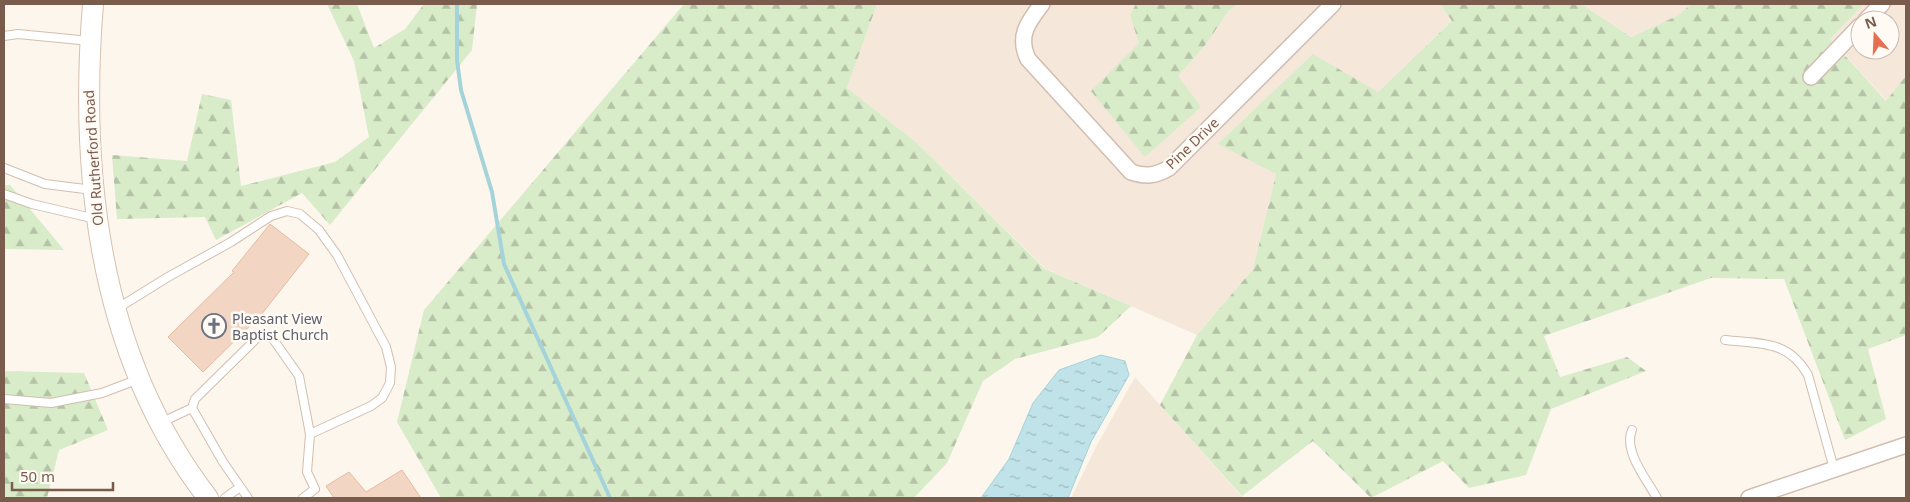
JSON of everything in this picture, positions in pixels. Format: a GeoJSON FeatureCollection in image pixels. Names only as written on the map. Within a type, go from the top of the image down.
{"type":"FeatureCollection","features":[{"type":"Feature","properties":{"kind":"street","name":"Old Rutherford Road"},"geometry":{"type":"LineString","coordinates":[[93,4],[90,41],[89,130],[93,190],[102,260],[114,310],[139,380],[160,423],[208,498]]}},
{"type":"Feature","properties":{"kind":"street","name":"Pine Drive"},"geometry":{"type":"LineString","coordinates":[[1042,4],[1024,30],[1023,45],[1028,59],[1132,172],[1145,176],[1159,174],[1169,168],[1333,4]]}},
{"type":"Feature","properties":{"kind":"street"},"geometry":{"type":"LineString","coordinates":[[1811,76],[1850,36]]}},
{"type":"Feature","properties":{"kind":"street"},"geometry":{"type":"LineString","coordinates":[[1749,498],[1782,493],[1834,469],[1906,444]]}},
{"type":"Feature","properties":{"kind":"lane"},"geometry":{"type":"LineString","coordinates":[[4,36],[18,34],[90,41]]}},
{"type":"Feature","properties":{"kind":"lane"},"geometry":{"type":"LineString","coordinates":[[4,168],[45,184],[93,190]]}},
{"type":"Feature","properties":{"kind":"lane"},"geometry":{"type":"LineString","coordinates":[[4,194],[32,204],[96,219]]}},
{"type":"Feature","properties":{"kind":"lane"},"geometry":{"type":"LineString","coordinates":[[114,310],[271,216],[287,211],[300,214],[319,230],[337,255],[386,347],[391,367],[390,384],[382,398],[371,406],[310,434]]}},
{"type":"Feature","properties":{"kind":"lane"},"geometry":{"type":"LineString","coordinates":[[248,498],[205,434],[192,408],[195,399],[257,338],[268,335],[273,339],[299,376],[310,434],[307,472],[315,489],[303,498]]}},
{"type":"Feature","properties":{"kind":"lane"},"geometry":{"type":"LineString","coordinates":[[1725,340],[1777,346],[1801,364],[1808,375],[1834,469]]}},
{"type":"Feature","properties":{"kind":"lane"},"geometry":{"type":"LineString","coordinates":[[4,400],[51,403],[102,393],[139,380]]}},
{"type":"Feature","properties":{"kind":"lane"},"geometry":{"type":"LineString","coordinates":[[160,423],[192,408]]}},
{"type":"Feature","properties":{"kind":"lane"},"geometry":{"type":"LineString","coordinates":[[1632,430],[1629,436],[1632,451],[1657,498]]}},
{"type":"Feature","properties":{"kind":"lane"},"geometry":{"type":"LineString","coordinates":[[225,498],[240,487]]}},
{"type":"Feature","properties":{"kind":"shaded area"},"geometry":{"type":"Polygon","coordinates":[[[877,4],[1440,4],[1452,21],[1378,92],[1219,144],[1276,174],[1253,269],[1197,335],[1046,269],[917,143],[847,88],[877,4]]]}},
{"type":"Feature","properties":{"kind":"shaded area"},"geometry":{"type":"Polygon","coordinates":[[[1581,4],[1691,4],[1679,15],[1631,37],[1581,4]]]}},
{"type":"Feature","properties":{"kind":"shaded area"},"geometry":{"type":"Polygon","coordinates":[[[1864,4],[1906,4],[1906,76],[1887,101],[1830,39],[1850,18],[1850,60],[1900,60],[1900,10],[1858,10],[1864,4]]]}},
{"type":"Feature","properties":{"kind":"shaded area"},"geometry":{"type":"Polygon","coordinates":[[[1135,377],[1243,498],[1071,498],[1097,445],[1135,377]]]}},
{"type":"Feature","properties":{"kind":"green space"},"geometry":{"type":"Polygon","coordinates":[[[327,4],[357,4],[374,48],[405,29],[424,4],[477,4],[472,50],[330,225],[302,193],[216,240],[205,217],[117,219],[112,155],[187,161],[202,94],[231,100],[241,186],[335,162],[369,137],[354,61],[327,4]]]}},
{"type":"Feature","properties":{"kind":"green space"},"geometry":{"type":"Polygon","coordinates":[[[684,4],[877,4],[847,88],[917,143],[1045,269],[1131,306],[1098,337],[1015,359],[983,381],[947,463],[914,498],[441,498],[397,422],[424,310],[684,4]]]}},
{"type":"Feature","properties":{"kind":"green space"},"geometry":{"type":"Polygon","coordinates":[[[1136,4],[1238,4],[1229,10],[1206,44],[1178,76],[1201,107],[1145,157],[1091,91],[1139,43],[1130,15],[1136,4]]]}},
{"type":"Feature","properties":{"kind":"green space"},"geometry":{"type":"Polygon","coordinates":[[[1440,4],[1581,4],[1631,37],[1679,15],[1691,4],[1864,4],[1858,10],[1850,10],[1850,18],[1830,39],[1886,101],[1906,76],[1906,335],[1868,349],[1886,419],[1845,440],[1784,279],[1711,278],[1544,336],[1560,377],[1627,357],[1646,371],[1551,409],[1526,475],[1469,488],[1443,461],[1371,498],[1313,441],[1242,496],[1160,405],[1197,335],[1253,269],[1276,174],[1218,144],[1313,54],[1378,92],[1452,21],[1440,4]]]}},
{"type":"Feature","properties":{"kind":"green space"},"geometry":{"type":"Polygon","coordinates":[[[4,185],[10,185],[64,250],[5,249],[4,256],[4,185]]]}},
{"type":"Feature","properties":{"kind":"green space"},"geometry":{"type":"Polygon","coordinates":[[[4,371],[84,373],[108,430],[59,450],[47,498],[4,498],[4,371]]]}},
{"type":"Feature","properties":{"kind":"water"},"geometry":{"type":"Polygon","coordinates":[[[1101,355],[1125,361],[1129,375],[1091,442],[1068,498],[981,498],[1009,459],[1033,403],[1059,370],[1101,355]]]}},
{"type":"Feature","properties":{"kind":"building"},"geometry":{"type":"Polygon","coordinates":[[[270,224],[309,254],[261,315],[203,372],[168,337],[234,272],[232,271],[270,224]]]}},
{"type":"Feature","properties":{"kind":"building"},"geometry":{"type":"Polygon","coordinates":[[[402,470],[421,498],[334,498],[326,486],[349,472],[366,492],[402,470]]]}},
{"type":"Feature","properties":{"kind":"waterway"},"geometry":{"type":"LineString","coordinates":[[457,4],[457,60],[461,90],[492,192],[504,264],[610,498]]}},
{"type":"Feature","properties":{"kind":"place","name":"Pleasant View Baptist Church"},"geometry":{"type":"Point","coordinates":[214,326]}}]}
